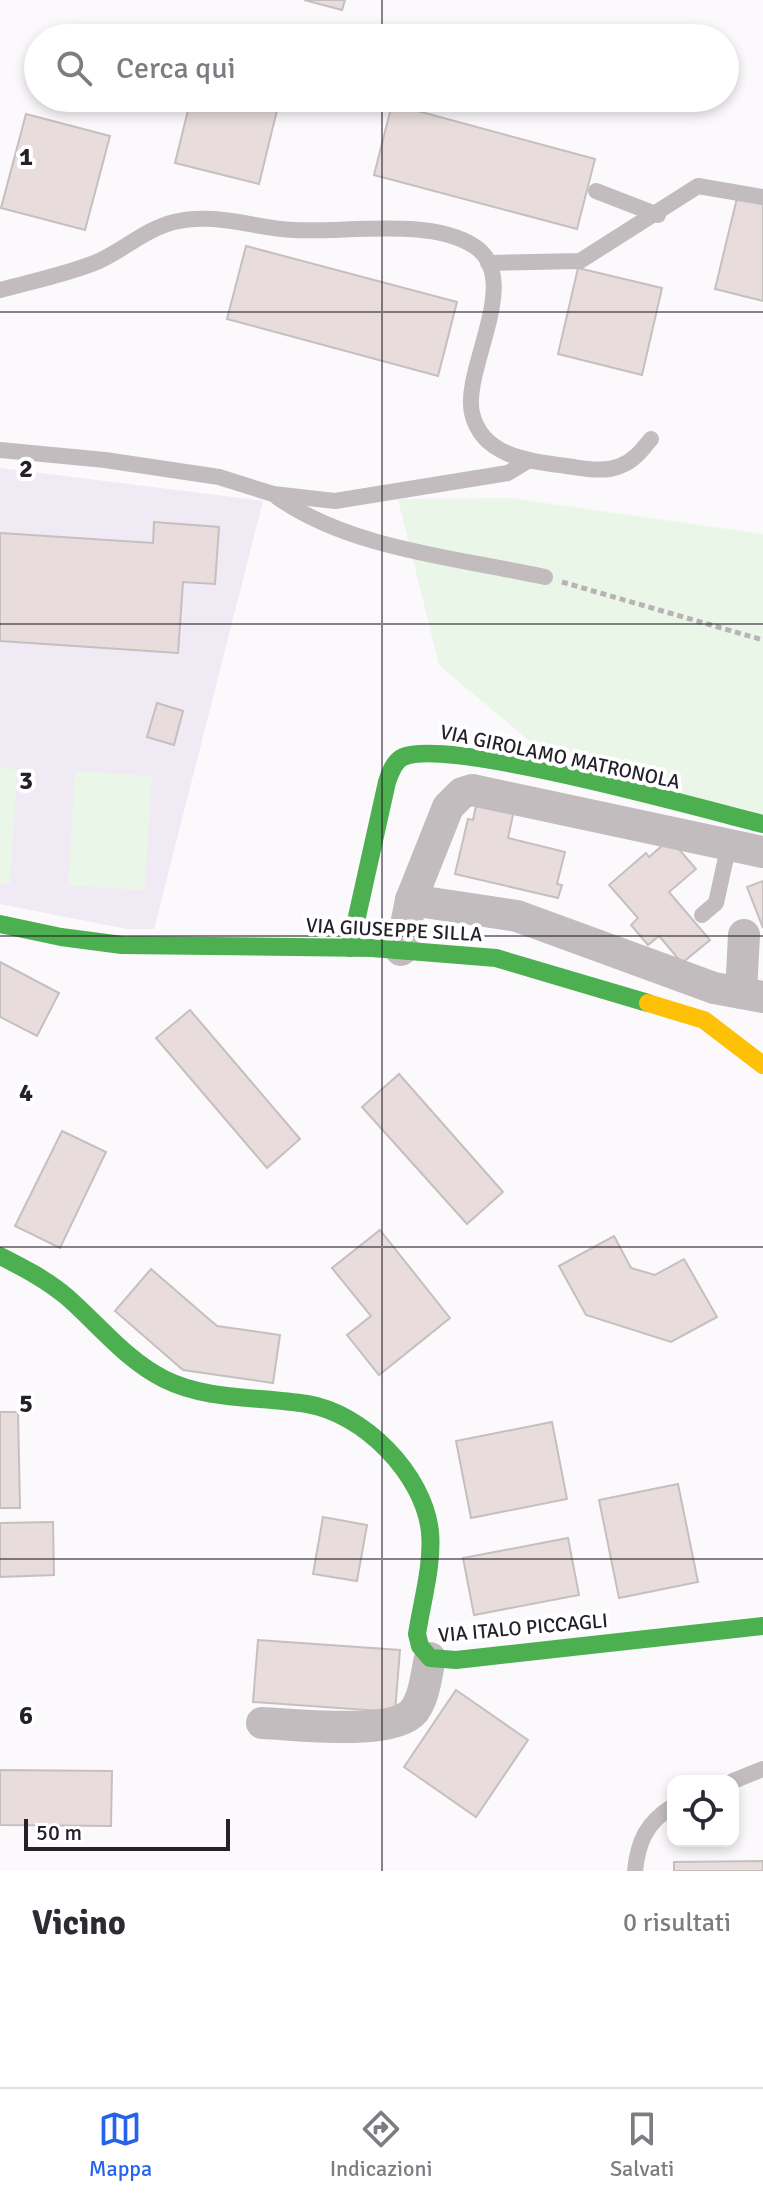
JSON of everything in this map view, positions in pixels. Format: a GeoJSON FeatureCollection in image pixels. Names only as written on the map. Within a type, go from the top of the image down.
{"type":"FeatureCollection","features":[{"type":"Feature","properties":{"kind":"street","name":"VIA GIROLAMO MATRONOLA"},"geometry":{"type":"LineString","coordinates":[[350,948],[386,786],[393,768],[406,755],[426,751],[484,759],[763,824]]}},
{"type":"Feature","properties":{"kind":"street"},"geometry":{"type":"LineString","coordinates":[[401,950],[411,900],[448,807],[462,793],[472,790],[763,852]]}},
{"type":"Feature","properties":{"kind":"street"},"geometry":{"type":"LineString","coordinates":[[411,900],[517,916],[714,988],[752,995],[744,935]]}},
{"type":"Feature","properties":{"kind":"street","name":"VIA GIUSEPPE SILLA"},"geometry":{"type":"LineString","coordinates":[[0,924],[64,938],[146,945],[401,950],[509,960],[563,974],[629,1000],[683,1011],[714,1027],[763,1065]]}},
{"type":"Feature","properties":{"kind":"street","name":"VIA ITALO PICCAGLI"},"geometry":{"type":"LineString","coordinates":[[0,1256],[55,1286],[163,1379],[194,1389],[319,1406],[347,1416],[364,1428],[412,1479],[427,1509],[429,1549],[417,1634],[420,1646],[430,1658],[456,1660],[763,1626]]}},
{"type":"Feature","properties":{"kind":"street"},"geometry":{"type":"LineString","coordinates":[[262,1723],[370,1726],[400,1722],[418,1704],[430,1658]]}},
{"type":"Feature","properties":{"kind":"lane"},"geometry":{"type":"LineString","coordinates":[[488,263],[580,261],[658,215],[698,186],[763,197]]}},
{"type":"Feature","properties":{"kind":"lane"},"geometry":{"type":"LineString","coordinates":[[596,191],[658,215]]}},
{"type":"Feature","properties":{"kind":"lane"},"geometry":{"type":"LineString","coordinates":[[0,290],[90,264],[161,226],[199,218],[290,230],[386,228],[418,231],[472,245],[488,263],[493,291],[472,414],[493,445],[528,461],[610,469],[633,459],[651,439]]}},
{"type":"Feature","properties":{"kind":"lane"},"geometry":{"type":"LineString","coordinates":[[0,450],[105,460],[219,477],[273,494],[335,501],[508,473],[528,461]]}},
{"type":"Feature","properties":{"kind":"lane"},"geometry":{"type":"LineString","coordinates":[[273,494],[303,515],[358,537],[545,577]]}},
{"type":"Feature","properties":{"kind":"lane"},"geometry":{"type":"LineString","coordinates":[[702,915],[716,903],[729,844]]}},
{"type":"Feature","properties":{"kind":"lane"},"geometry":{"type":"LineString","coordinates":[[739,1779],[763,1769]]}},
{"type":"Feature","properties":{"kind":"lane"},"geometry":{"type":"LineString","coordinates":[[635,1871],[637,1847],[653,1819],[667,1810]]}},
{"type":"Feature","properties":{"kind":"path"},"geometry":{"type":"LineString","coordinates":[[545,577],[763,640]]}},
{"type":"Feature","properties":{"kind":"shaded area"},"geometry":{"type":"Polygon","coordinates":[[[0,468],[263,501],[154,929],[127,929],[0,904],[0,468]]]}},
{"type":"Feature","properties":{"kind":"green space"},"geometry":{"type":"Polygon","coordinates":[[[509,498],[763,534],[763,814],[558,765],[439,665],[398,499],[509,498]]]}},
{"type":"Feature","properties":{"kind":"green space"},"geometry":{"type":"Polygon","coordinates":[[[0,768],[17,769],[10,884],[0,883],[0,768]]]}},
{"type":"Feature","properties":{"kind":"green space"},"geometry":{"type":"Polygon","coordinates":[[[75,771],[152,776],[145,890],[68,886],[75,771]]]}},
{"type":"Feature","properties":{"kind":"building"},"geometry":{"type":"Polygon","coordinates":[[[304,0],[345,0],[342,10],[304,0]]]}},
{"type":"Feature","properties":{"kind":"building"},"geometry":{"type":"Polygon","coordinates":[[[188,112],[277,112],[259,184],[175,163],[188,112]]]}},
{"type":"Feature","properties":{"kind":"building"},"geometry":{"type":"Polygon","coordinates":[[[390,112],[422,112],[595,159],[577,229],[374,175],[390,112]]]}},
{"type":"Feature","properties":{"kind":"building"},"geometry":{"type":"Polygon","coordinates":[[[26,114],[110,136],[85,230],[1,208],[26,114]]]}},
{"type":"Feature","properties":{"kind":"building"},"geometry":{"type":"Polygon","coordinates":[[[737,198],[763,204],[763,301],[715,289],[737,198]]]}},
{"type":"Feature","properties":{"kind":"building"},"geometry":{"type":"Polygon","coordinates":[[[246,246],[457,302],[438,376],[227,319],[246,246]]]}},
{"type":"Feature","properties":{"kind":"building"},"geometry":{"type":"Polygon","coordinates":[[[578,268],[662,288],[642,375],[558,354],[578,268]]]}},
{"type":"Feature","properties":{"kind":"building"},"geometry":{"type":"Polygon","coordinates":[[[154,522],[219,527],[215,584],[183,582],[178,653],[0,641],[0,533],[153,543],[154,522]]]}},
{"type":"Feature","properties":{"kind":"building"},"geometry":{"type":"Polygon","coordinates":[[[157,703],[183,711],[174,745],[147,737],[157,703]]]}},
{"type":"Feature","properties":{"kind":"building"},"geometry":{"type":"Polygon","coordinates":[[[477,801],[514,810],[508,838],[565,852],[557,884],[562,885],[558,898],[455,874],[468,819],[473,820],[477,801]]]}},
{"type":"Feature","properties":{"kind":"building"},"geometry":{"type":"Polygon","coordinates":[[[670,839],[696,869],[669,892],[710,940],[682,963],[659,936],[648,945],[631,925],[638,918],[609,885],[646,853],[649,857],[670,839]]]}},
{"type":"Feature","properties":{"kind":"building"},"geometry":{"type":"Polygon","coordinates":[[[763,881],[763,928],[747,887],[763,881]]]}},
{"type":"Feature","properties":{"kind":"building"},"geometry":{"type":"Polygon","coordinates":[[[0,962],[59,993],[37,1036],[0,1017],[0,962]]]}},
{"type":"Feature","properties":{"kind":"building"},"geometry":{"type":"Polygon","coordinates":[[[190,1010],[300,1139],[267,1168],[156,1038],[190,1010]]]}},
{"type":"Feature","properties":{"kind":"building"},"geometry":{"type":"Polygon","coordinates":[[[399,1074],[503,1192],[467,1224],[362,1107],[399,1074]]]}},
{"type":"Feature","properties":{"kind":"building"},"geometry":{"type":"Polygon","coordinates":[[[62,1131],[106,1152],[60,1248],[15,1226],[62,1131]]]}},
{"type":"Feature","properties":{"kind":"building"},"geometry":{"type":"Polygon","coordinates":[[[380,1230],[450,1318],[379,1375],[347,1335],[371,1316],[332,1268],[380,1230]]]}},
{"type":"Feature","properties":{"kind":"building"},"geometry":{"type":"Polygon","coordinates":[[[614,1236],[631,1268],[655,1275],[684,1259],[717,1317],[671,1342],[586,1315],[559,1266],[614,1236]]]}},
{"type":"Feature","properties":{"kind":"building"},"geometry":{"type":"Polygon","coordinates":[[[151,1269],[217,1326],[280,1335],[273,1383],[183,1370],[115,1311],[151,1269]]]}},
{"type":"Feature","properties":{"kind":"building"},"geometry":{"type":"Polygon","coordinates":[[[0,1412],[18,1412],[20,1508],[0,1508],[0,1412]]]}},
{"type":"Feature","properties":{"kind":"building"},"geometry":{"type":"Polygon","coordinates":[[[552,1422],[567,1499],[471,1518],[456,1441],[552,1422]]]}},
{"type":"Feature","properties":{"kind":"building"},"geometry":{"type":"Polygon","coordinates":[[[678,1484],[698,1582],[619,1598],[599,1500],[678,1484]]]}},
{"type":"Feature","properties":{"kind":"building"},"geometry":{"type":"Polygon","coordinates":[[[323,1517],[367,1525],[357,1581],[313,1574],[323,1517]]]}},
{"type":"Feature","properties":{"kind":"building"},"geometry":{"type":"Polygon","coordinates":[[[53,1522],[54,1575],[0,1577],[0,1523],[53,1522]]]}},
{"type":"Feature","properties":{"kind":"building"},"geometry":{"type":"Polygon","coordinates":[[[568,1538],[579,1595],[474,1615],[463,1558],[568,1538]]]}},
{"type":"Feature","properties":{"kind":"building"},"geometry":{"type":"Polygon","coordinates":[[[258,1640],[400,1650],[395,1712],[253,1702],[258,1640]]]}},
{"type":"Feature","properties":{"kind":"building"},"geometry":{"type":"Polygon","coordinates":[[[456,1690],[528,1740],[476,1817],[404,1767],[456,1690]]]}},
{"type":"Feature","properties":{"kind":"building"},"geometry":{"type":"Polygon","coordinates":[[[0,1770],[112,1771],[111,1826],[0,1825],[0,1770]]]}},
{"type":"Feature","properties":{"kind":"building"},"geometry":{"type":"Polygon","coordinates":[[[763,1861],[763,1871],[674,1871],[674,1862],[763,1861]]]}},
{"type":"Feature","properties":{"kind":"traffic: fast"},"geometry":{"type":"LineString","coordinates":[[350,948],[387,782],[395,764],[403,757],[429,754],[521,765],[763,824]]}},
{"type":"Feature","properties":{"kind":"traffic: fast"},"geometry":{"type":"LineString","coordinates":[[0,924],[61,937],[122,945],[372,948],[496,958],[648,1003]]}},
{"type":"Feature","properties":{"kind":"traffic: fast"},"geometry":{"type":"LineString","coordinates":[[0,1256],[59,1291],[125,1352],[164,1379],[198,1391],[307,1404],[328,1410],[369,1433],[403,1468],[425,1510],[431,1545],[417,1634],[420,1646],[430,1658],[456,1660],[763,1626]]}},
{"type":"Feature","properties":{"kind":"traffic: slow"},"geometry":{"type":"LineString","coordinates":[[648,1003],[704,1020],[763,1065]]}}]}
